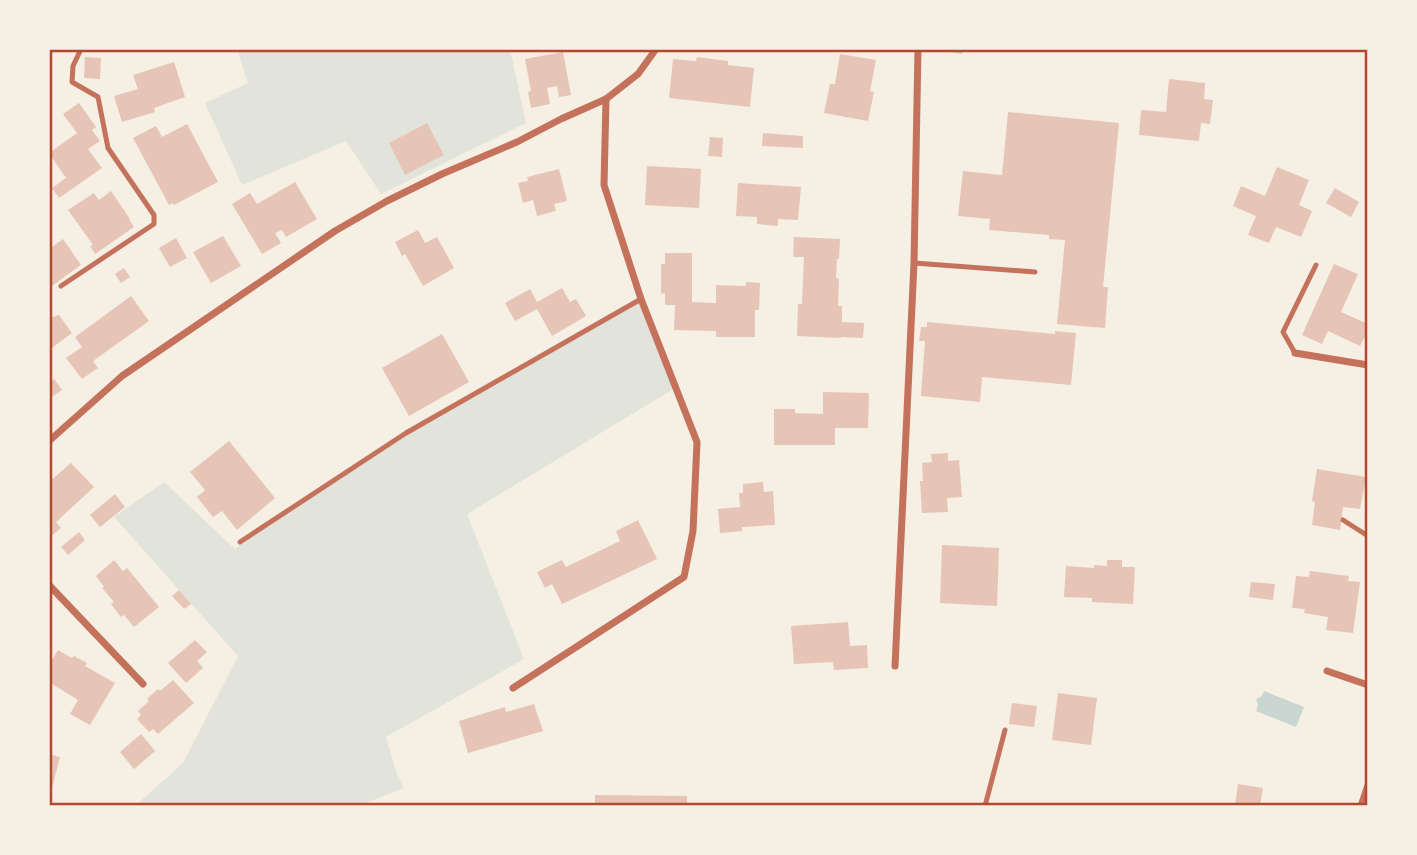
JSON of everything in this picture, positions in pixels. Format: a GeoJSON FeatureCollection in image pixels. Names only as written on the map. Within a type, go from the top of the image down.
{"type":"FeatureCollection","features":[{"type":"Feature","properties":{"kind":"street"},"geometry":{"type":"LineString","coordinates":[[49,441],[122,376],[335,231],[442,174],[606,99],[638,74],[656,49]]}},
{"type":"Feature","properties":{"kind":"street"},"geometry":{"type":"LineString","coordinates":[[895,666],[915,263],[918,49]]}},
{"type":"Feature","properties":{"kind":"street"},"geometry":{"type":"LineString","coordinates":[[513,688],[684,576],[694,531],[697,442],[641,299],[604,185],[606,99]]}},
{"type":"Feature","properties":{"kind":"street"},"geometry":{"type":"LineString","coordinates":[[1295,353],[1368,365]]}},
{"type":"Feature","properties":{"kind":"street"},"geometry":{"type":"LineString","coordinates":[[49,586],[143,684]]}},
{"type":"Feature","properties":{"kind":"street"},"geometry":{"type":"LineString","coordinates":[[1327,671],[1368,684]]}},
{"type":"Feature","properties":{"kind":"street"},"geometry":{"type":"LineString","coordinates":[[1361,806],[1368,785]]}},
{"type":"Feature","properties":{"kind":"lane"},"geometry":{"type":"LineString","coordinates":[[61,286],[154,224],[154,215],[108,148],[97,97],[72,82],[73,66],[82,49]]}},
{"type":"Feature","properties":{"kind":"lane"},"geometry":{"type":"LineString","coordinates":[[915,263],[1035,272]]}},
{"type":"Feature","properties":{"kind":"lane"},"geometry":{"type":"LineString","coordinates":[[1295,353],[1283,332],[1316,265]]}},
{"type":"Feature","properties":{"kind":"lane"},"geometry":{"type":"LineString","coordinates":[[240,542],[406,433],[641,299]]}},
{"type":"Feature","properties":{"kind":"lane"},"geometry":{"type":"LineString","coordinates":[[1343,520],[1368,536]]}},
{"type":"Feature","properties":{"kind":"lane"},"geometry":{"type":"LineString","coordinates":[[985,806],[1005,730]]}},
{"type":"Feature","properties":{"kind":"shaded area"},"geometry":{"type":"Polygon","coordinates":[[[237,49],[510,49],[526,123],[381,194],[346,141],[242,185],[205,103],[248,83],[237,49]]]}},
{"type":"Feature","properties":{"kind":"shaded area"},"geometry":{"type":"Polygon","coordinates":[[[641,299],[675,388],[467,514],[524,659],[386,737],[404,788],[358,806],[135,806],[183,763],[238,656],[114,517],[164,482],[235,549],[262,528],[406,433],[641,299]]]}},
{"type":"Feature","properties":{"kind":"shaded area"},"geometry":{"type":"Polygon","coordinates":[[[1264,691],[1304,707],[1296,727],[1256,711],[1256,699],[1262,696],[1264,691]]]}},
{"type":"Feature","properties":{"kind":"building"},"geometry":{"type":"Polygon","coordinates":[[[940,49],[963,49],[962,54],[940,49]]]}},
{"type":"Feature","properties":{"kind":"building"},"geometry":{"type":"Polygon","coordinates":[[[563,52],[571,95],[559,97],[557,86],[547,88],[550,104],[531,108],[525,59],[563,52]]]}},
{"type":"Feature","properties":{"kind":"building"},"geometry":{"type":"Polygon","coordinates":[[[840,54],[876,60],[870,91],[874,92],[868,121],[824,113],[830,84],[835,84],[840,54]]]}},
{"type":"Feature","properties":{"kind":"building"},"geometry":{"type":"Polygon","coordinates":[[[85,57],[101,58],[100,79],[84,78],[85,57]]]}},
{"type":"Feature","properties":{"kind":"building"},"geometry":{"type":"Polygon","coordinates":[[[697,57],[754,68],[750,107],[669,98],[673,59],[696,61],[697,57]]]}},
{"type":"Feature","properties":{"kind":"building"},"geometry":{"type":"Polygon","coordinates":[[[174,62],[185,97],[154,108],[155,112],[122,122],[114,96],[138,89],[133,75],[174,62]]]}},
{"type":"Feature","properties":{"kind":"building"},"geometry":{"type":"Polygon","coordinates":[[[1169,79],[1205,83],[1204,99],[1213,100],[1210,124],[1201,123],[1199,141],[1139,135],[1141,110],[1166,112],[1169,79]]]}},
{"type":"Feature","properties":{"kind":"building"},"geometry":{"type":"Polygon","coordinates":[[[79,103],[96,127],[92,130],[100,141],[88,149],[102,168],[59,198],[52,188],[66,178],[49,153],[77,133],[63,114],[79,103]]]}},
{"type":"Feature","properties":{"kind":"building"},"geometry":{"type":"Polygon","coordinates":[[[1008,112],[1119,123],[1103,287],[1108,287],[1105,328],[1057,324],[1065,240],[1049,239],[1049,235],[989,230],[990,219],[958,216],[963,171],[1002,175],[1008,112]]]}},
{"type":"Feature","properties":{"kind":"building"},"geometry":{"type":"Polygon","coordinates":[[[427,123],[444,155],[405,175],[389,143],[427,123]]]}},
{"type":"Feature","properties":{"kind":"building"},"geometry":{"type":"Polygon","coordinates":[[[187,124],[218,182],[174,205],[169,205],[133,138],[156,126],[162,137],[187,124]]]}},
{"type":"Feature","properties":{"kind":"building"},"geometry":{"type":"Polygon","coordinates":[[[763,133],[803,136],[803,148],[762,146],[763,133]]]}},
{"type":"Feature","properties":{"kind":"building"},"geometry":{"type":"Polygon","coordinates":[[[710,137],[723,138],[722,157],[708,156],[710,137]]]}},
{"type":"Feature","properties":{"kind":"building"},"geometry":{"type":"Polygon","coordinates":[[[647,166],[701,169],[699,208],[645,205],[647,166]]]}},
{"type":"Feature","properties":{"kind":"building"},"geometry":{"type":"Polygon","coordinates":[[[1277,167],[1309,180],[1299,205],[1312,211],[1301,237],[1276,227],[1269,243],[1248,235],[1256,216],[1233,206],[1241,186],[1265,196],[1277,167]]]}},
{"type":"Feature","properties":{"kind":"building"},"geometry":{"type":"Polygon","coordinates":[[[559,169],[567,201],[554,204],[556,211],[537,216],[533,200],[523,203],[518,183],[528,181],[527,177],[559,169]]]}},
{"type":"Feature","properties":{"kind":"building"},"geometry":{"type":"Polygon","coordinates":[[[295,182],[317,219],[286,237],[282,230],[275,233],[281,243],[262,254],[232,204],[250,193],[257,204],[295,182]]]}},
{"type":"Feature","properties":{"kind":"building"},"geometry":{"type":"Polygon","coordinates":[[[738,183],[801,187],[798,220],[778,219],[778,226],[757,224],[757,217],[736,216],[738,183]]]}},
{"type":"Feature","properties":{"kind":"building"},"geometry":{"type":"Polygon","coordinates":[[[1335,188],[1359,202],[1351,217],[1326,203],[1335,188]]]}},
{"type":"Feature","properties":{"kind":"building"},"geometry":{"type":"Polygon","coordinates":[[[111,191],[134,227],[95,254],[90,246],[93,245],[68,210],[94,193],[99,200],[111,191]]]}},
{"type":"Feature","properties":{"kind":"building"},"geometry":{"type":"Polygon","coordinates":[[[418,230],[425,243],[437,237],[454,268],[423,286],[395,242],[418,230]]]}},
{"type":"Feature","properties":{"kind":"building"},"geometry":{"type":"Polygon","coordinates":[[[223,236],[241,266],[211,283],[193,252],[223,236]]]}},
{"type":"Feature","properties":{"kind":"building"},"geometry":{"type":"Polygon","coordinates":[[[794,237],[840,239],[836,278],[839,279],[838,306],[842,306],[842,322],[864,323],[863,338],[797,336],[798,304],[802,304],[804,257],[793,257],[794,237]]]}},
{"type":"Feature","properties":{"kind":"building"},"geometry":{"type":"Polygon","coordinates":[[[176,238],[187,258],[170,267],[159,248],[176,238]]]}},
{"type":"Feature","properties":{"kind":"building"},"geometry":{"type":"Polygon","coordinates":[[[63,239],[81,265],[49,288],[49,249],[63,239]]]}},
{"type":"Feature","properties":{"kind":"building"},"geometry":{"type":"Polygon","coordinates":[[[665,253],[692,253],[692,302],[716,303],[716,285],[746,286],[746,282],[760,283],[759,310],[755,310],[755,337],[716,337],[716,331],[674,330],[675,305],[665,305],[665,293],[661,294],[661,264],[665,264],[665,253]]]}},
{"type":"Feature","properties":{"kind":"building"},"geometry":{"type":"Polygon","coordinates":[[[1334,264],[1358,274],[1341,312],[1368,324],[1360,346],[1328,331],[1322,344],[1302,335],[1334,264]]]}},
{"type":"Feature","properties":{"kind":"building"},"geometry":{"type":"Polygon","coordinates":[[[124,268],[130,277],[121,283],[115,274],[124,268]]]}},
{"type":"Feature","properties":{"kind":"building"},"geometry":{"type":"Polygon","coordinates":[[[562,288],[570,302],[576,299],[586,316],[552,336],[537,309],[515,321],[505,303],[530,289],[537,302],[562,288]]]}},
{"type":"Feature","properties":{"kind":"building"},"geometry":{"type":"Polygon","coordinates":[[[131,296],[149,321],[93,361],[98,368],[82,379],[66,358],[82,347],[75,337],[131,296]]]}},
{"type":"Feature","properties":{"kind":"building"},"geometry":{"type":"Polygon","coordinates":[[[59,315],[72,333],[49,350],[49,318],[59,315]]]}},
{"type":"Feature","properties":{"kind":"building"},"geometry":{"type":"Polygon","coordinates":[[[927,322],[1055,334],[1055,331],[1076,333],[1071,385],[982,377],[980,402],[921,396],[925,341],[919,341],[921,327],[927,327],[927,322]]]}},
{"type":"Feature","properties":{"kind":"building"},"geometry":{"type":"Polygon","coordinates":[[[442,334],[469,382],[409,416],[382,368],[442,334]]]}},
{"type":"Feature","properties":{"kind":"building"},"geometry":{"type":"Polygon","coordinates":[[[49,379],[51,382],[54,379],[62,390],[49,399],[49,379]]]}},
{"type":"Feature","properties":{"kind":"building"},"geometry":{"type":"Polygon","coordinates":[[[823,392],[869,393],[868,428],[835,428],[835,445],[774,445],[774,409],[795,409],[795,413],[823,414],[823,392]]]}},
{"type":"Feature","properties":{"kind":"building"},"geometry":{"type":"Polygon","coordinates":[[[229,441],[275,498],[237,530],[222,511],[213,517],[197,497],[205,490],[190,472],[229,441]]]}},
{"type":"Feature","properties":{"kind":"building"},"geometry":{"type":"Polygon","coordinates":[[[948,453],[948,461],[959,460],[962,497],[947,498],[948,512],[922,513],[922,463],[932,462],[931,454],[948,453]]]}},
{"type":"Feature","properties":{"kind":"building"},"geometry":{"type":"Polygon","coordinates":[[[71,463],[94,487],[56,522],[61,528],[49,538],[49,482],[71,463]]]}},
{"type":"Feature","properties":{"kind":"building"},"geometry":{"type":"Polygon","coordinates":[[[1317,469],[1366,477],[1360,509],[1343,507],[1340,530],[1312,525],[1315,502],[1312,501],[1317,469]]]}},
{"type":"Feature","properties":{"kind":"building"},"geometry":{"type":"Polygon","coordinates":[[[763,482],[764,492],[773,491],[775,525],[742,527],[742,531],[720,533],[718,509],[740,507],[739,493],[743,493],[743,484],[763,482]]]}},
{"type":"Feature","properties":{"kind":"building"},"geometry":{"type":"Polygon","coordinates":[[[115,494],[125,507],[100,527],[90,515],[115,494]]]}},
{"type":"Feature","properties":{"kind":"building"},"geometry":{"type":"Polygon","coordinates":[[[638,520],[657,559],[562,604],[552,584],[545,588],[537,572],[562,560],[566,567],[620,541],[616,531],[638,520]]]}},
{"type":"Feature","properties":{"kind":"building"},"geometry":{"type":"Polygon","coordinates":[[[79,532],[85,540],[68,555],[61,547],[79,532]]]}},
{"type":"Feature","properties":{"kind":"building"},"geometry":{"type":"Polygon","coordinates":[[[942,545],[999,548],[997,606],[940,603],[942,545]]]}},
{"type":"Feature","properties":{"kind":"building"},"geometry":{"type":"Polygon","coordinates":[[[114,560],[123,571],[127,568],[159,607],[134,627],[124,615],[121,617],[111,604],[114,602],[96,576],[114,560]]]}},
{"type":"Feature","properties":{"kind":"building"},"geometry":{"type":"Polygon","coordinates":[[[1107,560],[1122,560],[1122,567],[1135,567],[1133,604],[1092,602],[1092,598],[1064,597],[1066,566],[1094,568],[1094,565],[1107,566],[1107,560]]]}},
{"type":"Feature","properties":{"kind":"building"},"geometry":{"type":"Polygon","coordinates":[[[1310,571],[1349,576],[1348,581],[1360,582],[1353,633],[1326,630],[1328,617],[1304,613],[1305,609],[1292,608],[1296,576],[1309,577],[1310,571]]]}},
{"type":"Feature","properties":{"kind":"building"},"geometry":{"type":"Polygon","coordinates":[[[1251,582],[1275,584],[1273,600],[1249,597],[1251,582]]]}},
{"type":"Feature","properties":{"kind":"building"},"geometry":{"type":"Polygon","coordinates":[[[179,590],[191,604],[184,609],[172,596],[179,590]]]}},
{"type":"Feature","properties":{"kind":"building"},"geometry":{"type":"Polygon","coordinates":[[[848,622],[850,646],[867,645],[868,668],[834,670],[833,662],[794,664],[791,626],[848,622]]]}},
{"type":"Feature","properties":{"kind":"building"},"geometry":{"type":"Polygon","coordinates":[[[195,640],[207,652],[197,661],[203,668],[186,683],[168,663],[195,640]]]}},
{"type":"Feature","properties":{"kind":"building"},"geometry":{"type":"Polygon","coordinates":[[[58,650],[87,663],[85,666],[115,683],[90,725],[70,714],[78,700],[49,682],[49,665],[58,650]]]}},
{"type":"Feature","properties":{"kind":"building"},"geometry":{"type":"Polygon","coordinates":[[[173,680],[194,703],[158,734],[153,729],[149,732],[137,719],[141,715],[138,711],[158,689],[160,691],[173,680]]]}},
{"type":"Feature","properties":{"kind":"building"},"geometry":{"type":"Polygon","coordinates":[[[1058,693],[1097,698],[1091,745],[1052,740],[1058,693]]]}},
{"type":"Feature","properties":{"kind":"building"},"geometry":{"type":"Polygon","coordinates":[[[1012,703],[1037,706],[1034,727],[1009,724],[1012,703]]]}},
{"type":"Feature","properties":{"kind":"building"},"geometry":{"type":"Polygon","coordinates":[[[534,704],[543,731],[468,753],[459,721],[505,707],[506,712],[534,704]]]}},
{"type":"Feature","properties":{"kind":"building"},"geometry":{"type":"Polygon","coordinates":[[[141,734],[155,751],[134,769],[120,752],[141,734]]]}},
{"type":"Feature","properties":{"kind":"building"},"geometry":{"type":"Polygon","coordinates":[[[49,754],[60,757],[50,796],[49,796],[49,754]]]}},
{"type":"Feature","properties":{"kind":"building"},"geometry":{"type":"Polygon","coordinates":[[[1238,784],[1263,788],[1260,806],[1235,806],[1238,784]]]}},
{"type":"Feature","properties":{"kind":"building"},"geometry":{"type":"Polygon","coordinates":[[[595,795],[687,796],[687,806],[595,806],[595,795]]]}},
{"type":"Feature","properties":{"kind":"waterway"},"geometry":{"type":"LineString","coordinates":[[49,53],[51,49]]}}]}
